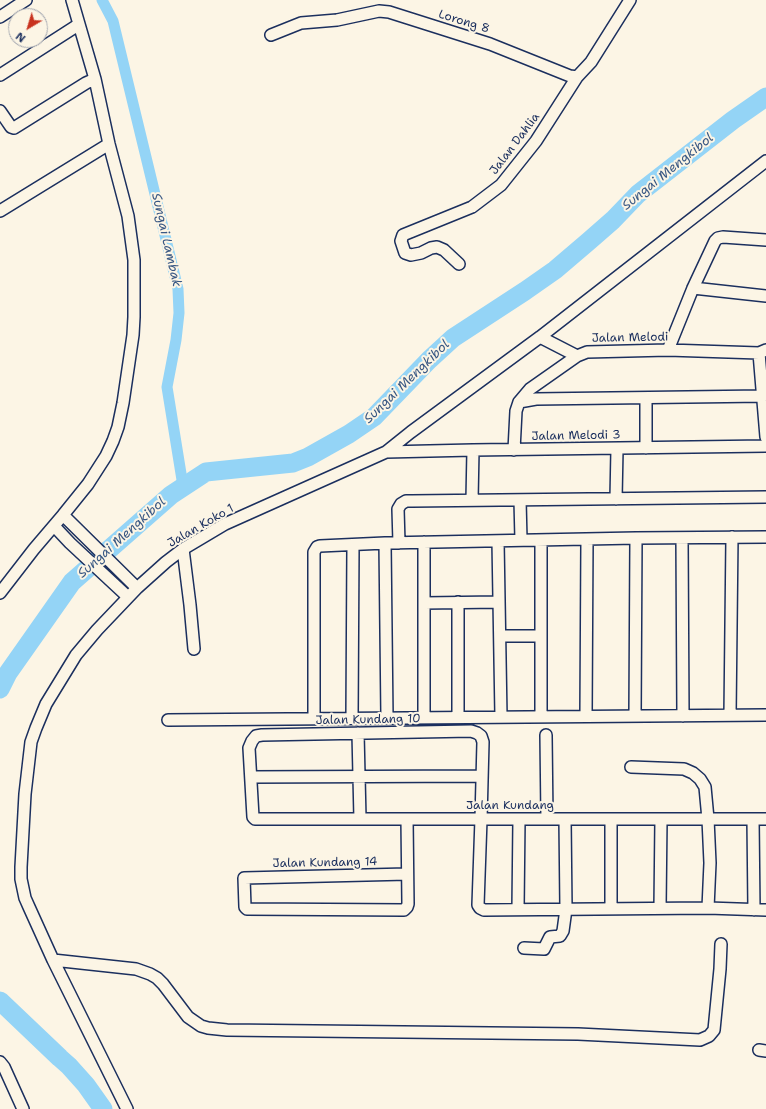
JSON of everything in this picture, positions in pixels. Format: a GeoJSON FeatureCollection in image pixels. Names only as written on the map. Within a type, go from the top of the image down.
{"type":"FeatureCollection","features":[{"type":"Feature","properties":{"kind":"street"},"geometry":{"type":"LineString","coordinates":[[0,17],[26,0]]}},
{"type":"Feature","properties":{"kind":"street"},"geometry":{"type":"LineString","coordinates":[[0,594],[34,549],[64,516],[88,484],[106,456],[118,426],[133,335],[134,260],[128,216],[109,144],[95,79],[78,25],[72,0]]}},
{"type":"Feature","properties":{"kind":"street","name":"Jalan Dahlia"},"geometry":{"type":"LineString","coordinates":[[459,264],[444,250],[437,247],[411,255],[405,253],[402,241],[403,235],[472,206],[501,185],[536,141],[577,77],[591,62],[630,0]]}},
{"type":"Feature","properties":{"kind":"street","name":"Lorong 8"},"geometry":{"type":"LineString","coordinates":[[271,35],[300,23],[337,20],[379,11],[389,12],[490,44],[570,76],[577,77]]}},
{"type":"Feature","properties":{"kind":"street"},"geometry":{"type":"LineString","coordinates":[[0,75],[78,25]]}},
{"type":"Feature","properties":{"kind":"street"},"geometry":{"type":"LineString","coordinates":[[0,111],[11,127],[14,128],[86,83],[95,79]]}},
{"type":"Feature","properties":{"kind":"street"},"geometry":{"type":"LineString","coordinates":[[0,211],[109,144]]}},
{"type":"Feature","properties":{"kind":"street"},"geometry":{"type":"LineString","coordinates":[[386,452],[540,337],[766,161]]}},
{"type":"Feature","properties":{"kind":"street"},"geometry":{"type":"LineString","coordinates":[[668,350],[693,288],[715,241],[718,238],[728,237],[766,240]]}},
{"type":"Feature","properties":{"kind":"street"},"geometry":{"type":"LineString","coordinates":[[693,288],[766,296]]}},
{"type":"Feature","properties":{"kind":"street"},"geometry":{"type":"LineString","coordinates":[[540,337],[577,356]]}},
{"type":"Feature","properties":{"kind":"street","name":"Jalan Melodi"},"geometry":{"type":"LineString","coordinates":[[514,450],[516,411],[520,402],[530,389],[577,356],[587,352],[668,350],[763,352]]}},
{"type":"Feature","properties":{"kind":"street"},"geometry":{"type":"LineString","coordinates":[[763,352],[762,396],[766,437]]}},
{"type":"Feature","properties":{"kind":"street"},"geometry":{"type":"LineString","coordinates":[[520,402],[536,399],[762,396]]}},
{"type":"Feature","properties":{"kind":"street"},"geometry":{"type":"LineString","coordinates":[[646,398],[646,448]]}},
{"type":"Feature","properties":{"kind":"street","name":"Jalan Melodi 3"},"geometry":{"type":"LineString","coordinates":[[386,452],[766,446]]}},
{"type":"Feature","properties":{"kind":"street"},"geometry":{"type":"LineString","coordinates":[[616,499],[617,449]]}},
{"type":"Feature","properties":{"kind":"street"},"geometry":{"type":"LineString","coordinates":[[472,500],[473,450]]}},
{"type":"Feature","properties":{"kind":"street","name":"Jalan Koko 1"},"geometry":{"type":"LineString","coordinates":[[127,1109],[53,960],[25,898],[21,867],[25,794],[31,742],[36,728],[46,704],[76,655],[128,597],[166,562],[183,549],[225,524],[386,452]]}},
{"type":"Feature","properties":{"kind":"street"},"geometry":{"type":"LineString","coordinates":[[399,543],[398,509],[406,501],[412,500],[766,497]]}},
{"type":"Feature","properties":{"kind":"street"},"geometry":{"type":"LineString","coordinates":[[520,500],[520,540]]}},
{"type":"Feature","properties":{"kind":"street"},"geometry":{"type":"LineString","coordinates":[[64,516],[137,588]]}},
{"type":"Feature","properties":{"kind":"street"},"geometry":{"type":"LineString","coordinates":[[54,526],[128,597]]}},
{"type":"Feature","properties":{"kind":"street"},"geometry":{"type":"LineString","coordinates":[[730,715],[732,537]]}},
{"type":"Feature","properties":{"kind":"street"},"geometry":{"type":"LineString","coordinates":[[314,719],[314,552],[317,547],[386,543],[587,538],[766,537]]}},
{"type":"Feature","properties":{"kind":"street"},"geometry":{"type":"LineString","coordinates":[[586,716],[587,538]]}},
{"type":"Feature","properties":{"kind":"street"},"geometry":{"type":"LineString","coordinates":[[635,716],[636,538]]}},
{"type":"Feature","properties":{"kind":"street"},"geometry":{"type":"LineString","coordinates":[[682,538],[683,716]]}},
{"type":"Feature","properties":{"kind":"street"},"geometry":{"type":"LineString","coordinates":[[541,717],[542,540]]}},
{"type":"Feature","properties":{"kind":"street"},"geometry":{"type":"LineString","coordinates":[[498,541],[501,717]]}},
{"type":"Feature","properties":{"kind":"street"},"geometry":{"type":"LineString","coordinates":[[424,542],[424,718]]}},
{"type":"Feature","properties":{"kind":"street"},"geometry":{"type":"LineString","coordinates":[[386,543],[387,718]]}},
{"type":"Feature","properties":{"kind":"street"},"geometry":{"type":"LineString","coordinates":[[352,718],[353,545]]}},
{"type":"Feature","properties":{"kind":"street"},"geometry":{"type":"LineString","coordinates":[[183,549],[194,648]]}},
{"type":"Feature","properties":{"kind":"street"},"geometry":{"type":"LineString","coordinates":[[458,602],[458,717]]}},
{"type":"Feature","properties":{"kind":"street"},"geometry":{"type":"LineString","coordinates":[[424,603],[499,602]]}},
{"type":"Feature","properties":{"kind":"street"},"geometry":{"type":"LineString","coordinates":[[500,636],[541,636]]}},
{"type":"Feature","properties":{"kind":"street"},"geometry":{"type":"LineString","coordinates":[[168,720],[766,715]]}},
{"type":"Feature","properties":{"kind":"street","name":"Jalan Kundang 10"},"geometry":{"type":"LineString","coordinates":[[253,819],[249,748],[256,736],[471,731],[477,733],[481,736],[483,742],[478,905],[484,910],[518,909]]}},
{"type":"Feature","properties":{"kind":"street"},"geometry":{"type":"LineString","coordinates":[[358,733],[360,819]]}},
{"type":"Feature","properties":{"kind":"street"},"geometry":{"type":"LineString","coordinates":[[546,735],[546,819]]}},
{"type":"Feature","properties":{"kind":"street"},"geometry":{"type":"LineString","coordinates":[[631,767],[684,769],[693,773],[700,779],[705,787],[710,863],[708,908]]}},
{"type":"Feature","properties":{"kind":"street"},"geometry":{"type":"LineString","coordinates":[[251,777],[482,776]]}},
{"type":"Feature","properties":{"kind":"street","name":"Jalan Kundang"},"geometry":{"type":"LineString","coordinates":[[253,819],[766,819]]}},
{"type":"Feature","properties":{"kind":"street"},"geometry":{"type":"LineString","coordinates":[[407,819],[407,874]]}},
{"type":"Feature","properties":{"kind":"street"},"geometry":{"type":"LineString","coordinates":[[519,819],[518,909],[708,908],[766,910]]}},
{"type":"Feature","properties":{"kind":"street"},"geometry":{"type":"LineString","coordinates":[[524,948],[544,949],[550,938],[560,936],[563,931],[566,909],[566,819]]}},
{"type":"Feature","properties":{"kind":"street"},"geometry":{"type":"LineString","coordinates":[[611,819],[611,909]]}},
{"type":"Feature","properties":{"kind":"street"},"geometry":{"type":"LineString","coordinates":[[660,819],[660,908]]}},
{"type":"Feature","properties":{"kind":"street"},"geometry":{"type":"LineString","coordinates":[[753,819],[754,910]]}},
{"type":"Feature","properties":{"kind":"street","name":"Jalan Kundang 14"},"geometry":{"type":"LineString","coordinates":[[407,874],[408,904],[404,910],[247,909],[244,907],[244,878],[407,874]]}},
{"type":"Feature","properties":{"kind":"street"},"geometry":{"type":"LineString","coordinates":[[53,960],[136,969],[150,974],[163,984],[188,1017],[201,1026],[208,1028],[227,1030],[578,1034],[700,1040],[709,1036],[714,1030],[721,944]]}},
{"type":"Feature","properties":{"kind":"street"},"geometry":{"type":"LineString","coordinates":[[0,1062],[23,1109]]}},
{"type":"Feature","properties":{"kind":"waterway","name":"Sungai Lambak"},"geometry":{"type":"LineString","coordinates":[[102,0],[113,21],[178,289],[179,313],[176,340],[167,387],[183,486]]}},
{"type":"Feature","properties":{"kind":"waterway","name":"Sungai Mengkibol"},"geometry":{"type":"LineString","coordinates":[[0,689],[8,673],[72,582],[171,495],[206,472],[293,463],[308,457],[349,434],[374,417],[429,360],[453,338],[555,270],[613,220],[638,194],[733,120],[766,97]]}},
{"type":"Feature","properties":{"kind":"waterway","name":"Sungai Mengkibol"},"geometry":{"type":"LineString","coordinates":[[0,1001],[69,1066],[86,1085],[103,1109]]}}]}
